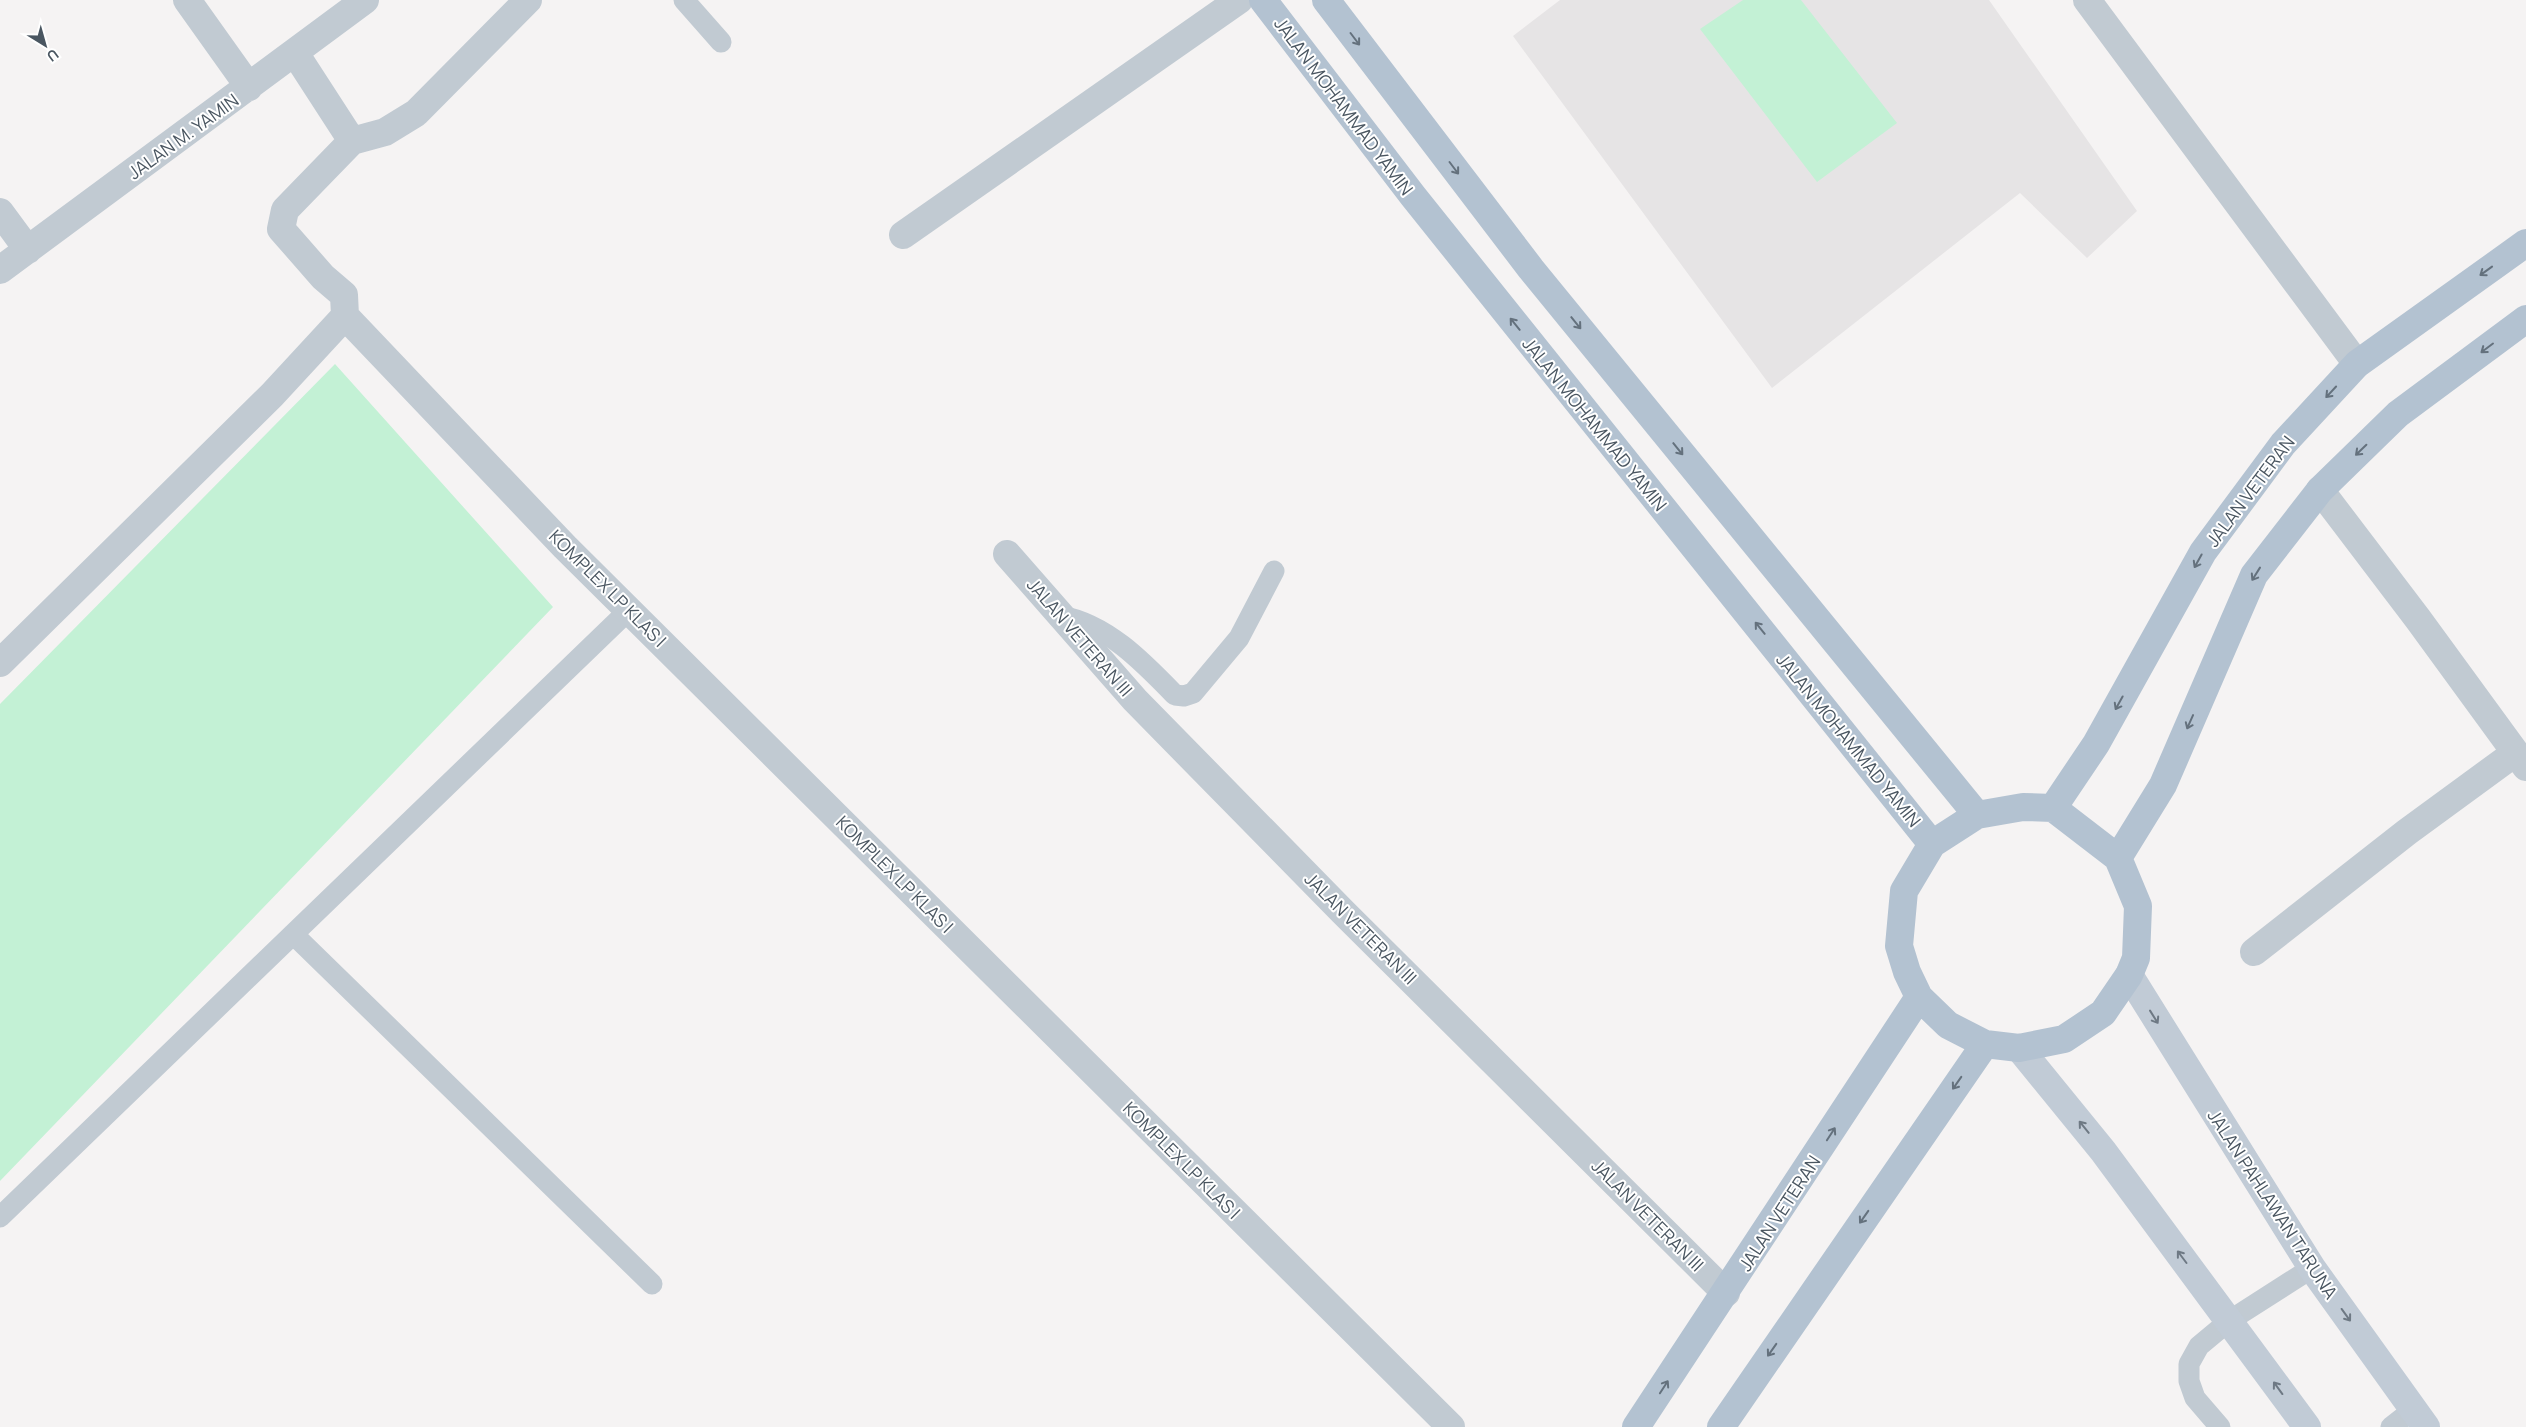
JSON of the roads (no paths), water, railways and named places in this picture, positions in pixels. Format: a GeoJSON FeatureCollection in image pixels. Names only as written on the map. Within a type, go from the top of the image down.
{"type":"FeatureCollection","features":[{"type":"Feature","properties":{"kind":"main road","name":"JALAN MOHAMMAD YAMIN"},"geometry":{"type":"LineString","coordinates":[[1263,0],[1419,204],[1932,844]]}},
{"type":"Feature","properties":{"kind":"main road"},"geometry":{"type":"LineString","coordinates":[[1326,0],[1531,269],[1977,815]]}},
{"type":"Feature","properties":{"kind":"main road","name":"JALAN VETERAN"},"geometry":{"type":"LineString","coordinates":[[2053,808],[2096,744],[2203,552],[2282,444],[2357,364],[2526,243]]}},
{"type":"Feature","properties":{"kind":"main road"},"geometry":{"type":"LineString","coordinates":[[2118,858],[2163,785],[2254,575],[2320,490],[2398,414],[2526,319]]}},
{"type":"Feature","properties":{"kind":"main road"},"geometry":{"type":"LineString","coordinates":[[2023,807],[2053,808],[2118,858],[2138,906],[2136,958],[2129,975],[2103,1013],[2064,1039],[2019,1048],[1985,1044],[1948,1025],[1919,997],[1907,972],[1899,946],[1904,891],[1932,844],[1977,815],[2023,807]]}},
{"type":"Feature","properties":{"kind":"main road","name":"JALAN PAHLAWAN TARUNA"},"geometry":{"type":"LineString","coordinates":[[2129,975],[2312,1268],[2420,1418]]}},
{"type":"Feature","properties":{"kind":"main road","name":"JALAN VETERAN"},"geometry":{"type":"LineString","coordinates":[[1636,1427],[1726,1293],[1919,997]]}},
{"type":"Feature","properties":{"kind":"main road"},"geometry":{"type":"LineString","coordinates":[[1731,1422],[1985,1044]]}},
{"type":"Feature","properties":{"kind":"main road"},"geometry":{"type":"LineString","coordinates":[[2019,1048],[2103,1151],[2307,1427]]}},
{"type":"Feature","properties":{"kind":"street"},"geometry":{"type":"LineString","coordinates":[[186,0],[249,88]]}},
{"type":"Feature","properties":{"kind":"street","name":"JALAN M. YAMIN"},"geometry":{"type":"LineString","coordinates":[[0,270],[249,88],[365,0]]}},
{"type":"Feature","properties":{"kind":"street"},"geometry":{"type":"LineString","coordinates":[[0,663],[272,395],[344,306],[324,277],[281,229],[285,210],[352,141],[385,132],[416,113],[528,0]]}},
{"type":"Feature","properties":{"kind":"street"},"geometry":{"type":"LineString","coordinates":[[902,236],[1240,0]]}},
{"type":"Feature","properties":{"kind":"street"},"geometry":{"type":"LineString","coordinates":[[2087,0],[2357,364]]}},
{"type":"Feature","properties":{"kind":"street"},"geometry":{"type":"LineString","coordinates":[[295,53],[352,141]]}},
{"type":"Feature","properties":{"kind":"street"},"geometry":{"type":"LineString","coordinates":[[0,212],[28,250]]}},
{"type":"Feature","properties":{"kind":"street","name":"KOMPLEX LP KLAS I"},"geometry":{"type":"LineString","coordinates":[[344,306],[629,610],[1450,1427]]}},
{"type":"Feature","properties":{"kind":"street"},"geometry":{"type":"LineString","coordinates":[[2254,952],[2406,832],[2521,760],[2418,619],[2320,490]]}},
{"type":"Feature","properties":{"kind":"street","name":"JALAN VETERAN III"},"geometry":{"type":"LineString","coordinates":[[1007,554],[1170,735],[1343,912],[1726,1293]]}},
{"type":"Feature","properties":{"kind":"lane"},"geometry":{"type":"LineString","coordinates":[[684,0],[721,42]]}},
{"type":"Feature","properties":{"kind":"lane"},"geometry":{"type":"LineString","coordinates":[[1062,616],[1077,619],[1111,638],[1146,665],[1174,695],[1184,696],[1193,693],[1240,638],[1274,571]]}},
{"type":"Feature","properties":{"kind":"lane"},"geometry":{"type":"LineString","coordinates":[[0,1217],[629,610]]}},
{"type":"Feature","properties":{"kind":"lane"},"geometry":{"type":"LineString","coordinates":[[293,934],[652,1284]]}},
{"type":"Feature","properties":{"kind":"lane"},"geometry":{"type":"LineString","coordinates":[[2220,1427],[2195,1398],[2189,1381],[2189,1364],[2199,1346],[2229,1321],[2312,1268]]}},
{"type":"Feature","properties":{"kind":"lane"},"geometry":{"type":"LineString","coordinates":[[2391,1427],[2420,1418]]}}]}
